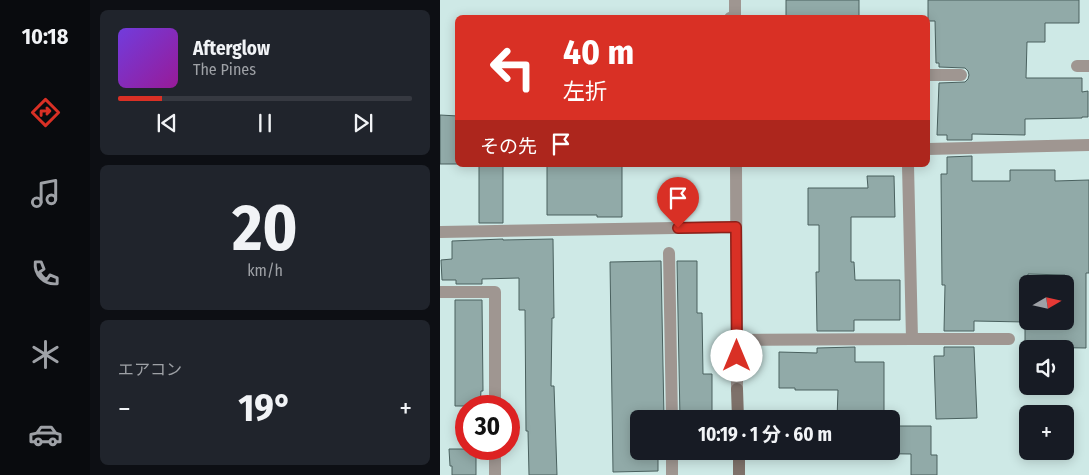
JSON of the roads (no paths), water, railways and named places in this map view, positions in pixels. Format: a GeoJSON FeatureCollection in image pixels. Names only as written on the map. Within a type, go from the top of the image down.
{"type":"FeatureCollection","features":[{"type":"Feature","properties":{"kind":"street"},"geometry":{"type":"LineString","coordinates":[[735,0],[735,15]]}},
{"type":"Feature","properties":{"kind":"street"},"geometry":{"type":"LineString","coordinates":[[930,75],[961,75]]}},
{"type":"Feature","properties":{"kind":"street"},"geometry":{"type":"LineString","coordinates":[[930,149],[1089,146]]}},
{"type":"Feature","properties":{"kind":"street"},"geometry":{"type":"LineString","coordinates":[[736,167],[738,410]]}},
{"type":"Feature","properties":{"kind":"street"},"geometry":{"type":"LineString","coordinates":[[908,167],[912,339]]}},
{"type":"Feature","properties":{"kind":"street"},"geometry":{"type":"LineString","coordinates":[[440,232],[736,227]]}},
{"type":"Feature","properties":{"kind":"street"},"geometry":{"type":"LineString","coordinates":[[669,253],[672,410]]}},
{"type":"Feature","properties":{"kind":"street"},"geometry":{"type":"LineString","coordinates":[[440,292],[495,292],[495,395]]}},
{"type":"Feature","properties":{"kind":"street"},"geometry":{"type":"LineString","coordinates":[[737,340],[1009,339]]}},
{"type":"Feature","properties":{"kind":"street"},"geometry":{"type":"LineString","coordinates":[[495,460],[495,475]]}},
{"type":"Feature","properties":{"kind":"street"},"geometry":{"type":"LineString","coordinates":[[672,460],[672,475]]}},
{"type":"Feature","properties":{"kind":"street"},"geometry":{"type":"LineString","coordinates":[[739,460],[739,475]]}}]}
